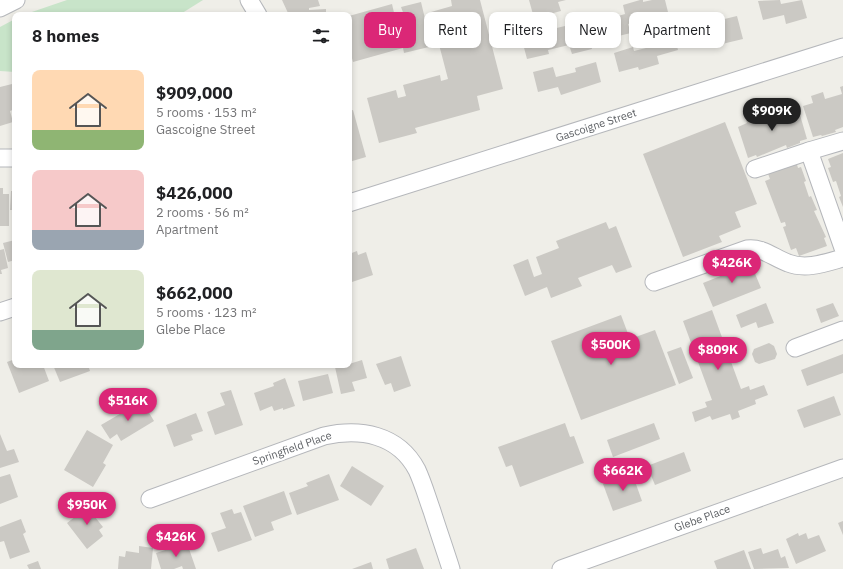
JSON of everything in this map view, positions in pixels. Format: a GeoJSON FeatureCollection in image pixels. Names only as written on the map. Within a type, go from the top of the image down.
{"type":"FeatureCollection","features":[{"type":"Feature","properties":{"kind":"street"},"geometry":{"type":"LineString","coordinates":[[0,8],[16,0]]}},
{"type":"Feature","properties":{"kind":"street"},"geometry":{"type":"LineString","coordinates":[[249,0],[256,12]]}},
{"type":"Feature","properties":{"kind":"street","name":"Gascoigne Street"},"geometry":{"type":"LineString","coordinates":[[352,202],[843,47]]}},
{"type":"Feature","properties":{"kind":"street"},"geometry":{"type":"LineString","coordinates":[[755,169],[843,141]]}},
{"type":"Feature","properties":{"kind":"street"},"geometry":{"type":"LineString","coordinates":[[809,151],[843,248]]}},
{"type":"Feature","properties":{"kind":"street"},"geometry":{"type":"LineString","coordinates":[[0,158],[12,158]]}},
{"type":"Feature","properties":{"kind":"street"},"geometry":{"type":"LineString","coordinates":[[654,282],[747,249],[760,249],[789,264],[801,266],[815,265],[843,258]]}},
{"type":"Feature","properties":{"kind":"street"},"geometry":{"type":"LineString","coordinates":[[0,312],[12,308]]}},
{"type":"Feature","properties":{"kind":"street"},"geometry":{"type":"LineString","coordinates":[[795,348],[843,330]]}},
{"type":"Feature","properties":{"kind":"street","name":"Springfield Place"},"geometry":{"type":"LineString","coordinates":[[150,499],[324,436],[347,432],[370,434],[378,436],[397,447],[410,460],[416,469],[424,486],[451,569]]}},
{"type":"Feature","properties":{"kind":"street","name":"Glebe Place"},"geometry":{"type":"LineString","coordinates":[[561,569],[843,468]]}},
{"type":"Feature","properties":{"kind":"green space"},"geometry":{"type":"Polygon","coordinates":[[[67,0],[203,0],[184,12],[32,12],[67,0]]]}},
{"type":"Feature","properties":{"kind":"green space"},"geometry":{"type":"Polygon","coordinates":[[[12,21],[12,72],[0,71],[0,27],[12,21]]]}},
{"type":"Feature","properties":{"kind":"building"},"geometry":{"type":"Polygon","coordinates":[[[282,0],[318,0],[320,6],[309,8],[309,10],[326,9],[326,12],[288,12],[282,0]]]}},
{"type":"Feature","properties":{"kind":"building"},"geometry":{"type":"Polygon","coordinates":[[[451,0],[480,0],[489,35],[489,48],[492,48],[503,89],[477,96],[480,110],[415,128],[417,133],[379,143],[367,98],[396,90],[398,98],[406,96],[403,85],[440,75],[441,81],[448,79],[440,48],[481,48],[481,12],[431,12],[452,6],[451,0]]]}},
{"type":"Feature","properties":{"kind":"building"},"geometry":{"type":"Polygon","coordinates":[[[529,0],[566,0],[558,2],[561,11],[532,12],[529,0]]]}},
{"type":"Feature","properties":{"kind":"building"},"geometry":{"type":"Polygon","coordinates":[[[640,0],[643,0],[643,2],[665,0],[668,12],[629,12],[629,33],[621,35],[621,15],[625,14],[623,5],[640,0]]]}},
{"type":"Feature","properties":{"kind":"building"},"geometry":{"type":"Polygon","coordinates":[[[780,0],[781,4],[802,0],[807,18],[786,24],[784,15],[763,20],[758,1],[780,0]]]}},
{"type":"Feature","properties":{"kind":"building"},"geometry":{"type":"Polygon","coordinates":[[[421,2],[424,14],[425,48],[404,53],[403,48],[416,48],[416,12],[403,12],[401,7],[421,2]]]}},
{"type":"Feature","properties":{"kind":"building"},"geometry":{"type":"Polygon","coordinates":[[[392,4],[394,12],[364,12],[364,48],[403,48],[353,62],[352,15],[392,4]]]}},
{"type":"Feature","properties":{"kind":"building"},"geometry":{"type":"Polygon","coordinates":[[[737,16],[743,39],[725,43],[725,19],[737,16]]]}},
{"type":"Feature","properties":{"kind":"building"},"geometry":{"type":"Polygon","coordinates":[[[565,26],[565,46],[557,48],[557,28],[565,26]]]}},
{"type":"Feature","properties":{"kind":"building"},"geometry":{"type":"Polygon","coordinates":[[[524,48],[556,48],[548,50],[549,54],[527,59],[524,48]]]}},
{"type":"Feature","properties":{"kind":"building"},"geometry":{"type":"Polygon","coordinates":[[[570,48],[592,48],[592,49],[572,54],[570,48]]]}},
{"type":"Feature","properties":{"kind":"building"},"geometry":{"type":"Polygon","coordinates":[[[630,48],[633,48],[634,51],[646,48],[677,48],[678,50],[657,56],[659,64],[639,70],[638,67],[619,72],[614,53],[630,48]]]}},
{"type":"Feature","properties":{"kind":"building"},"geometry":{"type":"Polygon","coordinates":[[[596,62],[601,82],[561,95],[558,87],[538,92],[533,72],[553,67],[556,77],[576,72],[575,68],[596,62]]]}},
{"type":"Feature","properties":{"kind":"building"},"geometry":{"type":"Polygon","coordinates":[[[12,84],[12,110],[10,111],[12,122],[0,126],[0,87],[12,84]]]}},
{"type":"Feature","properties":{"kind":"building"},"geometry":{"type":"Polygon","coordinates":[[[843,86],[843,127],[835,130],[836,132],[813,137],[803,106],[813,103],[811,96],[823,92],[825,99],[842,94],[840,87],[843,86]]]}},
{"type":"Feature","properties":{"kind":"building"},"geometry":{"type":"Polygon","coordinates":[[[786,104],[788,111],[798,108],[807,139],[787,148],[786,145],[757,157],[756,155],[748,158],[738,127],[747,123],[745,117],[758,113],[760,120],[777,115],[774,108],[786,104]]]}},
{"type":"Feature","properties":{"kind":"building"},"geometry":{"type":"Polygon","coordinates":[[[352,110],[366,157],[352,161],[352,110]]]}},
{"type":"Feature","properties":{"kind":"building"},"geometry":{"type":"Polygon","coordinates":[[[725,122],[757,204],[735,212],[741,227],[719,236],[722,242],[683,257],[643,154],[725,122]]]}},
{"type":"Feature","properties":{"kind":"building"},"geometry":{"type":"Polygon","coordinates":[[[843,153],[843,207],[839,197],[841,196],[836,181],[833,182],[828,168],[831,167],[828,159],[843,153]]]}},
{"type":"Feature","properties":{"kind":"building"},"geometry":{"type":"Polygon","coordinates":[[[796,161],[798,168],[801,167],[806,181],[804,182],[809,197],[811,196],[817,210],[814,211],[826,237],[824,238],[827,246],[799,256],[796,248],[791,250],[783,227],[786,226],[785,222],[781,223],[765,181],[770,179],[767,171],[796,161]]]}},
{"type":"Feature","properties":{"kind":"building"},"geometry":{"type":"Polygon","coordinates":[[[0,188],[3,188],[3,194],[9,194],[9,226],[0,226],[0,188]]]}},
{"type":"Feature","properties":{"kind":"building"},"geometry":{"type":"Polygon","coordinates":[[[11,191],[12,191],[12,210],[10,210],[11,191]]]}},
{"type":"Feature","properties":{"kind":"building"},"geometry":{"type":"Polygon","coordinates":[[[606,222],[609,229],[616,226],[632,267],[616,273],[612,265],[578,278],[582,286],[551,298],[547,287],[525,296],[513,265],[528,259],[534,277],[542,274],[536,257],[559,248],[556,241],[606,222]]]}},
{"type":"Feature","properties":{"kind":"building"},"geometry":{"type":"Polygon","coordinates":[[[12,241],[12,261],[8,262],[3,243],[12,241]]]}},
{"type":"Feature","properties":{"kind":"building"},"geometry":{"type":"Polygon","coordinates":[[[4,249],[8,268],[1,270],[2,274],[0,274],[0,250],[4,249]]]}},
{"type":"Feature","properties":{"kind":"building"},"geometry":{"type":"Polygon","coordinates":[[[357,251],[358,255],[366,252],[373,275],[352,282],[352,253],[357,251]]]}},
{"type":"Feature","properties":{"kind":"building"},"geometry":{"type":"Polygon","coordinates":[[[735,263],[737,270],[751,264],[761,288],[713,307],[703,283],[723,275],[721,269],[735,263]]]}},
{"type":"Feature","properties":{"kind":"building"},"geometry":{"type":"Polygon","coordinates":[[[766,303],[774,323],[758,328],[756,322],[741,328],[736,315],[766,303]]]}},
{"type":"Feature","properties":{"kind":"building"},"geometry":{"type":"Polygon","coordinates":[[[833,303],[839,316],[821,323],[816,309],[833,303]]]}},
{"type":"Feature","properties":{"kind":"building"},"geometry":{"type":"Polygon","coordinates":[[[712,310],[741,389],[749,386],[750,390],[764,385],[768,395],[755,400],[756,404],[738,411],[740,417],[732,420],[730,414],[712,420],[710,416],[695,422],[692,412],[707,407],[705,402],[712,400],[683,321],[712,310]]]}},
{"type":"Feature","properties":{"kind":"building"},"geometry":{"type":"Polygon","coordinates":[[[621,315],[630,339],[655,330],[676,385],[581,420],[551,341],[621,315]]]}},
{"type":"Feature","properties":{"kind":"building"},"geometry":{"type":"Polygon","coordinates":[[[769,343],[774,346],[777,354],[775,359],[759,364],[755,362],[752,354],[754,349],[769,343]]]}},
{"type":"Feature","properties":{"kind":"building"},"geometry":{"type":"Polygon","coordinates":[[[681,347],[693,378],[679,384],[667,352],[681,347]]]}},
{"type":"Feature","properties":{"kind":"building"},"geometry":{"type":"Polygon","coordinates":[[[843,354],[843,373],[807,386],[801,370],[843,354]]]}},
{"type":"Feature","properties":{"kind":"building"},"geometry":{"type":"Polygon","coordinates":[[[401,356],[411,386],[394,392],[391,383],[385,385],[376,364],[401,356]]]}},
{"type":"Feature","properties":{"kind":"building"},"geometry":{"type":"Polygon","coordinates":[[[12,360],[12,368],[44,368],[49,381],[19,393],[7,362],[12,360]]]}},
{"type":"Feature","properties":{"kind":"building"},"geometry":{"type":"Polygon","coordinates":[[[362,360],[367,378],[352,382],[355,391],[341,394],[335,368],[352,368],[352,363],[362,360]]]}},
{"type":"Feature","properties":{"kind":"building"},"geometry":{"type":"Polygon","coordinates":[[[54,368],[89,368],[90,371],[60,382],[54,368]]]}},
{"type":"Feature","properties":{"kind":"building"},"geometry":{"type":"Polygon","coordinates":[[[328,374],[333,393],[303,401],[298,381],[328,374]]]}},
{"type":"Feature","properties":{"kind":"building"},"geometry":{"type":"Polygon","coordinates":[[[285,378],[295,406],[274,411],[272,406],[260,411],[254,393],[274,386],[273,383],[285,378]]]}},
{"type":"Feature","properties":{"kind":"building"},"geometry":{"type":"Polygon","coordinates":[[[231,390],[243,425],[215,435],[207,412],[225,405],[220,393],[231,390]]]}},
{"type":"Feature","properties":{"kind":"building"},"geometry":{"type":"Polygon","coordinates":[[[834,396],[841,415],[804,428],[797,410],[834,396]]]}},
{"type":"Feature","properties":{"kind":"building"},"geometry":{"type":"Polygon","coordinates":[[[142,401],[154,421],[121,441],[117,434],[110,439],[101,425],[142,401]]]}},
{"type":"Feature","properties":{"kind":"building"},"geometry":{"type":"Polygon","coordinates":[[[196,413],[203,431],[191,435],[193,440],[174,447],[166,425],[196,413]]]}},
{"type":"Feature","properties":{"kind":"building"},"geometry":{"type":"Polygon","coordinates":[[[565,423],[570,437],[574,436],[584,463],[520,487],[512,465],[506,467],[498,447],[565,423]]]}},
{"type":"Feature","properties":{"kind":"building"},"geometry":{"type":"Polygon","coordinates":[[[654,423],[660,439],[613,457],[607,440],[654,423]]]}},
{"type":"Feature","properties":{"kind":"building"},"geometry":{"type":"Polygon","coordinates":[[[87,430],[113,445],[103,463],[106,465],[93,487],[64,470],[87,430]]]}},
{"type":"Feature","properties":{"kind":"building"},"geometry":{"type":"Polygon","coordinates":[[[0,434],[7,451],[14,449],[19,462],[0,468],[0,434]]]}},
{"type":"Feature","properties":{"kind":"building"},"geometry":{"type":"Polygon","coordinates":[[[684,452],[691,471],[655,485],[647,466],[684,452]]]}},
{"type":"Feature","properties":{"kind":"building"},"geometry":{"type":"Polygon","coordinates":[[[352,466],[384,486],[371,506],[340,486],[352,466]]]}},
{"type":"Feature","properties":{"kind":"building"},"geometry":{"type":"Polygon","coordinates":[[[632,473],[642,501],[613,511],[603,484],[632,473]]]}},
{"type":"Feature","properties":{"kind":"building"},"geometry":{"type":"Polygon","coordinates":[[[10,474],[18,497],[0,504],[0,477],[10,474]]]}},
{"type":"Feature","properties":{"kind":"building"},"geometry":{"type":"Polygon","coordinates":[[[329,474],[339,500],[297,515],[289,493],[308,486],[306,483],[329,474]]]}},
{"type":"Feature","properties":{"kind":"building"},"geometry":{"type":"Polygon","coordinates":[[[284,491],[292,514],[271,522],[274,530],[255,537],[243,506],[284,491]]]}},
{"type":"Feature","properties":{"kind":"building"},"geometry":{"type":"Polygon","coordinates":[[[93,503],[101,513],[95,517],[103,527],[99,530],[103,536],[87,549],[67,523],[93,503]]]}},
{"type":"Feature","properties":{"kind":"building"},"geometry":{"type":"Polygon","coordinates":[[[232,509],[234,514],[241,512],[252,540],[218,552],[211,533],[226,528],[220,513],[232,509]]]}},
{"type":"Feature","properties":{"kind":"building"},"geometry":{"type":"Polygon","coordinates":[[[21,519],[26,532],[23,534],[30,552],[10,559],[4,541],[0,542],[0,527],[21,519]]]}},
{"type":"Feature","properties":{"kind":"building"},"geometry":{"type":"Polygon","coordinates":[[[843,521],[843,535],[838,523],[843,521]]]}},
{"type":"Feature","properties":{"kind":"building"},"geometry":{"type":"Polygon","coordinates":[[[798,533],[799,536],[806,533],[808,539],[819,535],[826,551],[796,564],[786,539],[798,533]]]}},
{"type":"Feature","properties":{"kind":"building"},"geometry":{"type":"Polygon","coordinates":[[[187,543],[196,569],[183,569],[182,566],[174,569],[161,569],[156,553],[187,543]]]}},
{"type":"Feature","properties":{"kind":"building"},"geometry":{"type":"Polygon","coordinates":[[[139,546],[153,548],[151,569],[118,569],[119,556],[125,557],[126,551],[139,553],[139,546]]]}},
{"type":"Feature","properties":{"kind":"building"},"geometry":{"type":"Polygon","coordinates":[[[416,548],[424,569],[389,569],[386,559],[416,548]]]}},
{"type":"Feature","properties":{"kind":"building"},"geometry":{"type":"Polygon","coordinates":[[[761,548],[763,554],[778,549],[781,558],[785,556],[789,568],[754,569],[748,552],[761,548]]]}},
{"type":"Feature","properties":{"kind":"building"},"geometry":{"type":"Polygon","coordinates":[[[744,550],[751,569],[717,569],[714,561],[744,550]]]}},
{"type":"Feature","properties":{"kind":"building"},"geometry":{"type":"Polygon","coordinates":[[[38,561],[41,569],[29,569],[27,565],[38,561]]]}},
{"type":"Feature","properties":{"kind":"building"},"geometry":{"type":"Polygon","coordinates":[[[371,562],[373,569],[352,569],[371,562]]]}}]}
